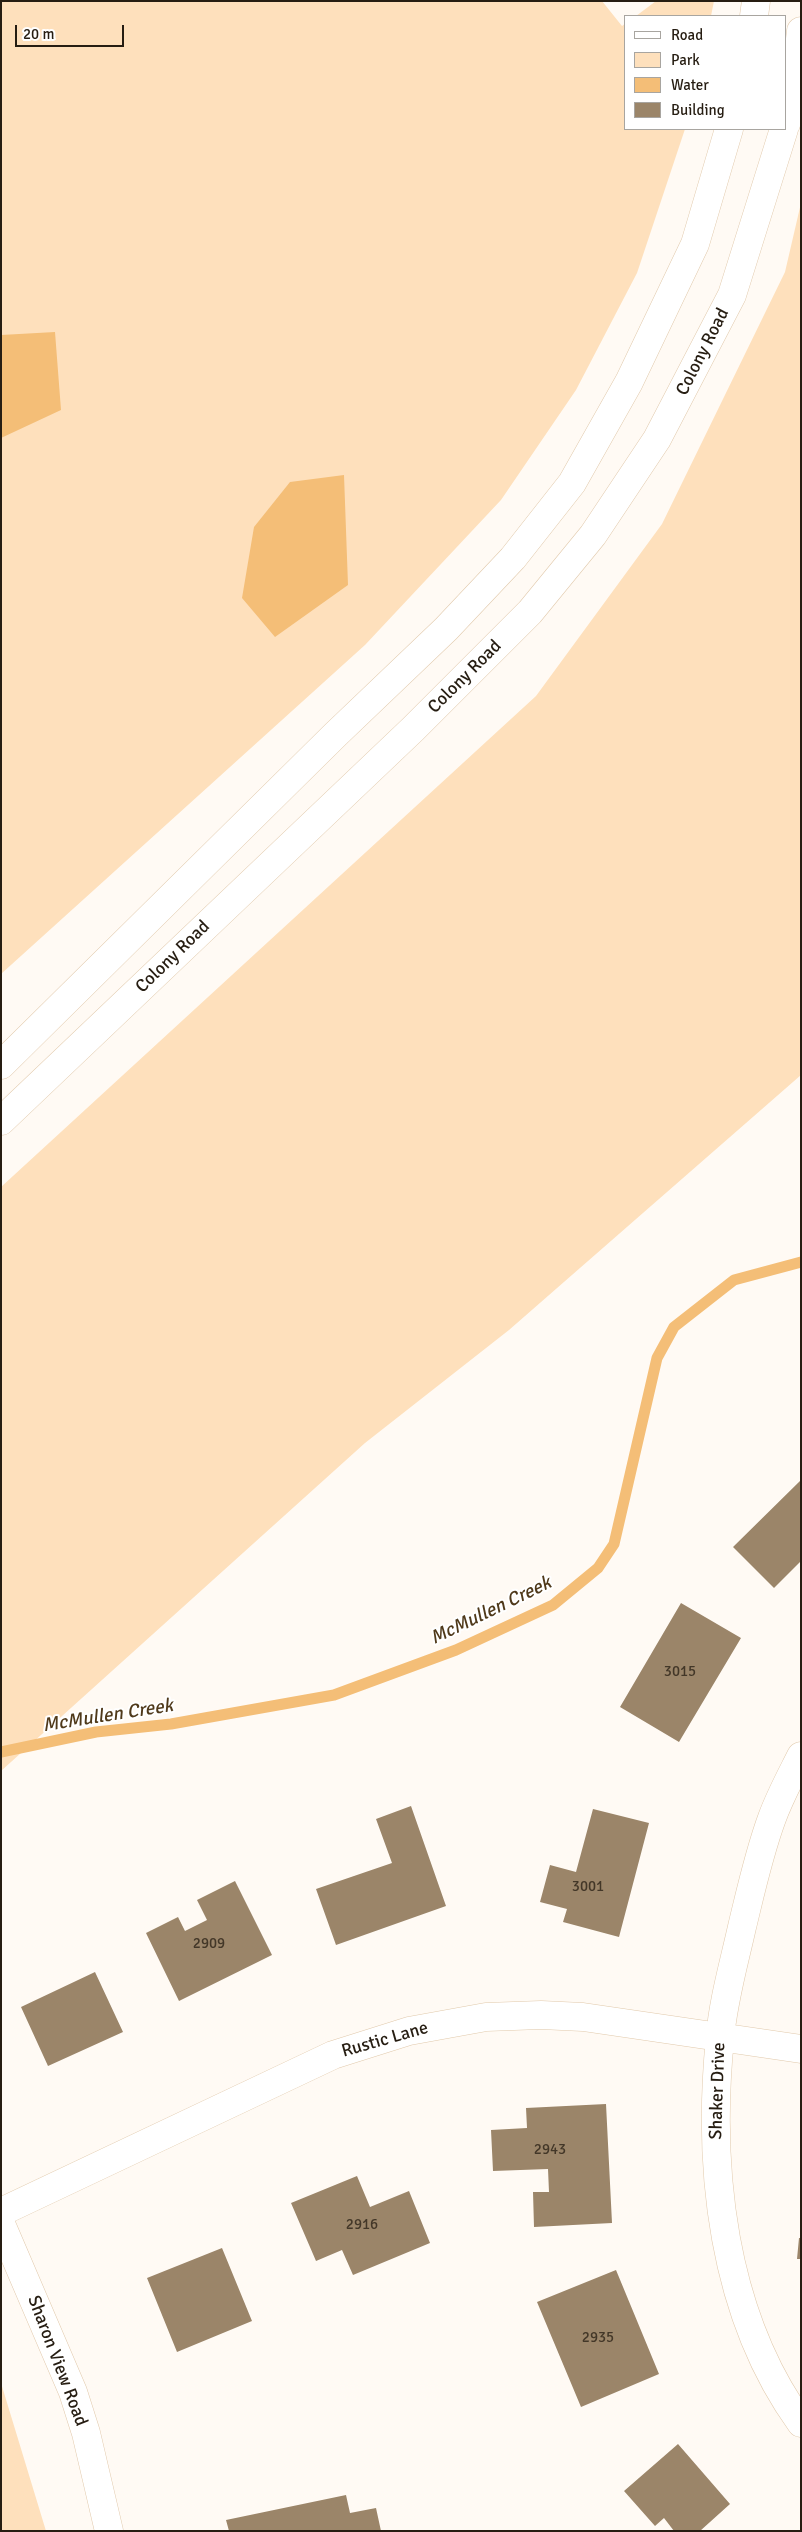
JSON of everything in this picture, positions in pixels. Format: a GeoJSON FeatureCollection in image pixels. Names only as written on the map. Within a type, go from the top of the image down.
{"type":"FeatureCollection","features":[{"type":"Feature","properties":{"kind":"main road"},"geometry":{"type":"LineString","coordinates":[[754,15],[756,1]]}},
{"type":"Feature","properties":{"kind":"main road"},"geometry":{"type":"LineString","coordinates":[[787,121],[792,105],[801,31]]}},
{"type":"Feature","properties":{"kind":"main road"},"geometry":{"type":"LineString","coordinates":[[1,1065],[446,629],[513,558],[572,483],[629,382],[695,244],[729,130]]}},
{"type":"Feature","properties":{"kind":"main road","name":"Colony Road"},"geometry":{"type":"LineString","coordinates":[[1,1121],[413,729],[530,612],[593,535],[657,439],[732,295],[784,130]]}},
{"type":"Feature","properties":{"kind":"main road","name":"Shaker Drive"},"geometry":{"type":"LineString","coordinates":[[801,1756],[772,1816],[757,1863],[720,2036],[714,2124],[716,2165],[727,2246],[746,2316],[760,2350],[801,2423]]}},
{"type":"Feature","properties":{"kind":"main road","name":"Rustic Lane"},"geometry":{"type":"LineString","coordinates":[[1,2212],[333,2055],[409,2031],[486,2017],[541,2015],[583,2017],[801,2049]]}},
{"type":"Feature","properties":{"kind":"main road","name":"Sharon View Road"},"geometry":{"type":"LineString","coordinates":[[1,2224],[73,2392],[86,2432],[109,2531]]}},
{"type":"Feature","properties":{"kind":"green space"},"geometry":{"type":"Polygon","coordinates":[[[1,1],[602,1],[622,26],[624,24],[624,130],[685,130],[637,273],[576,390],[501,500],[365,645],[1,974],[1,1]]]}},
{"type":"Feature","properties":{"kind":"green space"},"geometry":{"type":"Polygon","coordinates":[[[656,1],[714,1],[711,15],[637,15],[656,1]]]}},
{"type":"Feature","properties":{"kind":"green space"},"geometry":{"type":"Polygon","coordinates":[[[801,203],[801,1075],[509,1330],[365,1443],[1,1771],[1,1187],[536,696],[662,524],[785,272],[801,203]]]}},
{"type":"Feature","properties":{"kind":"green space"},"geometry":{"type":"Polygon","coordinates":[[[1,2383],[46,2531],[1,2531],[1,2383]]]}},
{"type":"Feature","properties":{"kind":"water"},"geometry":{"type":"Polygon","coordinates":[[[55,332],[61,410],[1,438],[1,335],[55,332]]]}},
{"type":"Feature","properties":{"kind":"water"},"geometry":{"type":"Polygon","coordinates":[[[344,475],[348,585],[275,637],[242,598],[254,527],[290,482],[344,475]]]}},
{"type":"Feature","properties":{"kind":"building"},"geometry":{"type":"Polygon","coordinates":[[[801,1480],[801,1561],[774,1588],[733,1547],[801,1480]]]}},
{"type":"Feature","properties":{"kind":"building"},"geometry":{"type":"Polygon","coordinates":[[[681,1603],[741,1638],[679,1742],[620,1707],[681,1603]]]}},
{"type":"Feature","properties":{"kind":"building"},"geometry":{"type":"Polygon","coordinates":[[[411,1806],[446,1906],[336,1945],[316,1889],[392,1863],[376,1819],[411,1806]]]}},
{"type":"Feature","properties":{"kind":"building"},"geometry":{"type":"Polygon","coordinates":[[[593,1809],[649,1823],[619,1937],[563,1922],[567,1909],[540,1902],[550,1865],[576,1872],[593,1809]]]}},
{"type":"Feature","properties":{"kind":"building"},"geometry":{"type":"Polygon","coordinates":[[[235,1881],[272,1955],[179,2001],[146,1933],[178,1917],[185,1931],[207,1920],[197,1900],[235,1881]]]}},
{"type":"Feature","properties":{"kind":"building"},"geometry":{"type":"Polygon","coordinates":[[[95,1972],[123,2032],[48,2066],[21,2007],[95,1972]]]}},
{"type":"Feature","properties":{"kind":"building"},"geometry":{"type":"Polygon","coordinates":[[[606,2104],[612,2223],[534,2227],[533,2192],[549,2192],[548,2169],[493,2171],[491,2130],[527,2128],[526,2108],[606,2104]]]}},
{"type":"Feature","properties":{"kind":"building"},"geometry":{"type":"Polygon","coordinates":[[[357,2176],[370,2207],[409,2191],[430,2243],[353,2275],[342,2250],[316,2261],[291,2203],[357,2176]]]}},
{"type":"Feature","properties":{"kind":"building"},"geometry":{"type":"Polygon","coordinates":[[[799,2238],[801,2238],[801,2259],[797,2259],[799,2238]]]}},
{"type":"Feature","properties":{"kind":"building"},"geometry":{"type":"Polygon","coordinates":[[[222,2248],[252,2321],[177,2352],[147,2278],[222,2248]]]}},
{"type":"Feature","properties":{"kind":"building"},"geometry":{"type":"Polygon","coordinates":[[[616,2270],[659,2374],[581,2407],[537,2302],[616,2270]]]}},
{"type":"Feature","properties":{"kind":"building"},"geometry":{"type":"Polygon","coordinates":[[[678,2444],[730,2504],[700,2531],[674,2531],[664,2518],[655,2526],[624,2491],[678,2444]]]}},
{"type":"Feature","properties":{"kind":"building"},"geometry":{"type":"Polygon","coordinates":[[[346,2495],[350,2513],[376,2508],[381,2531],[229,2531],[226,2520],[346,2495]]]}},
{"type":"Feature","properties":{"kind":"waterway","name":"McMullen Creek"},"geometry":{"type":"LineString","coordinates":[[1,1752],[96,1732],[171,1724],[334,1695],[456,1650],[553,1605],[598,1568],[614,1544],[657,1358],[674,1327],[734,1280],[801,1262]]}}]}
